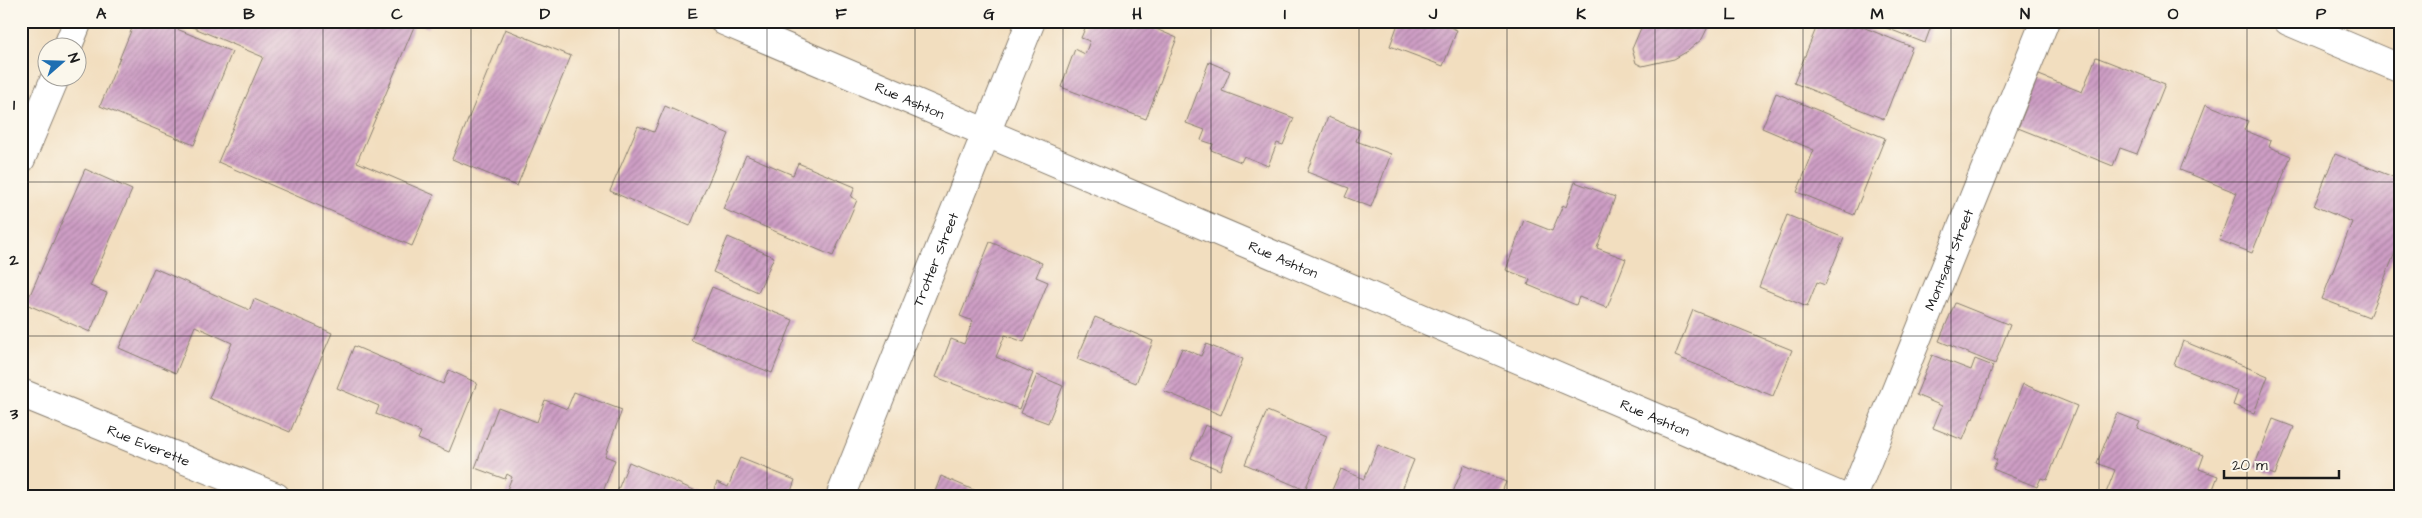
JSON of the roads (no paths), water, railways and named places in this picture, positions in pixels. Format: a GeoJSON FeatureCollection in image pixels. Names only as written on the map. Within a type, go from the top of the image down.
{"type":"FeatureCollection","features":[{"type":"Feature","properties":{"kind":"street"},"geometry":{"type":"LineString","coordinates":[[72,38],[78,21]]}},
{"type":"Feature","properties":{"kind":"street","name":"Rue Ashton"},"geometry":{"type":"LineString","coordinates":[[724,21],[1842,497]]}},
{"type":"Feature","properties":{"kind":"street","name":"Trotter Street"},"geometry":{"type":"LineString","coordinates":[[840,497],[1031,21]]}},
{"type":"Feature","properties":{"kind":"street","name":"Montsant Street"},"geometry":{"type":"LineString","coordinates":[[1853,497],[2045,21]]}},
{"type":"Feature","properties":{"kind":"street"},"geometry":{"type":"LineString","coordinates":[[2288,21],[2401,69]]}},
{"type":"Feature","properties":{"kind":"street"},"geometry":{"type":"LineString","coordinates":[[21,159],[51,88]]}},
{"type":"Feature","properties":{"kind":"street","name":"Rue Everette"},"geometry":{"type":"LineString","coordinates":[[21,393],[276,497]]}}]}
